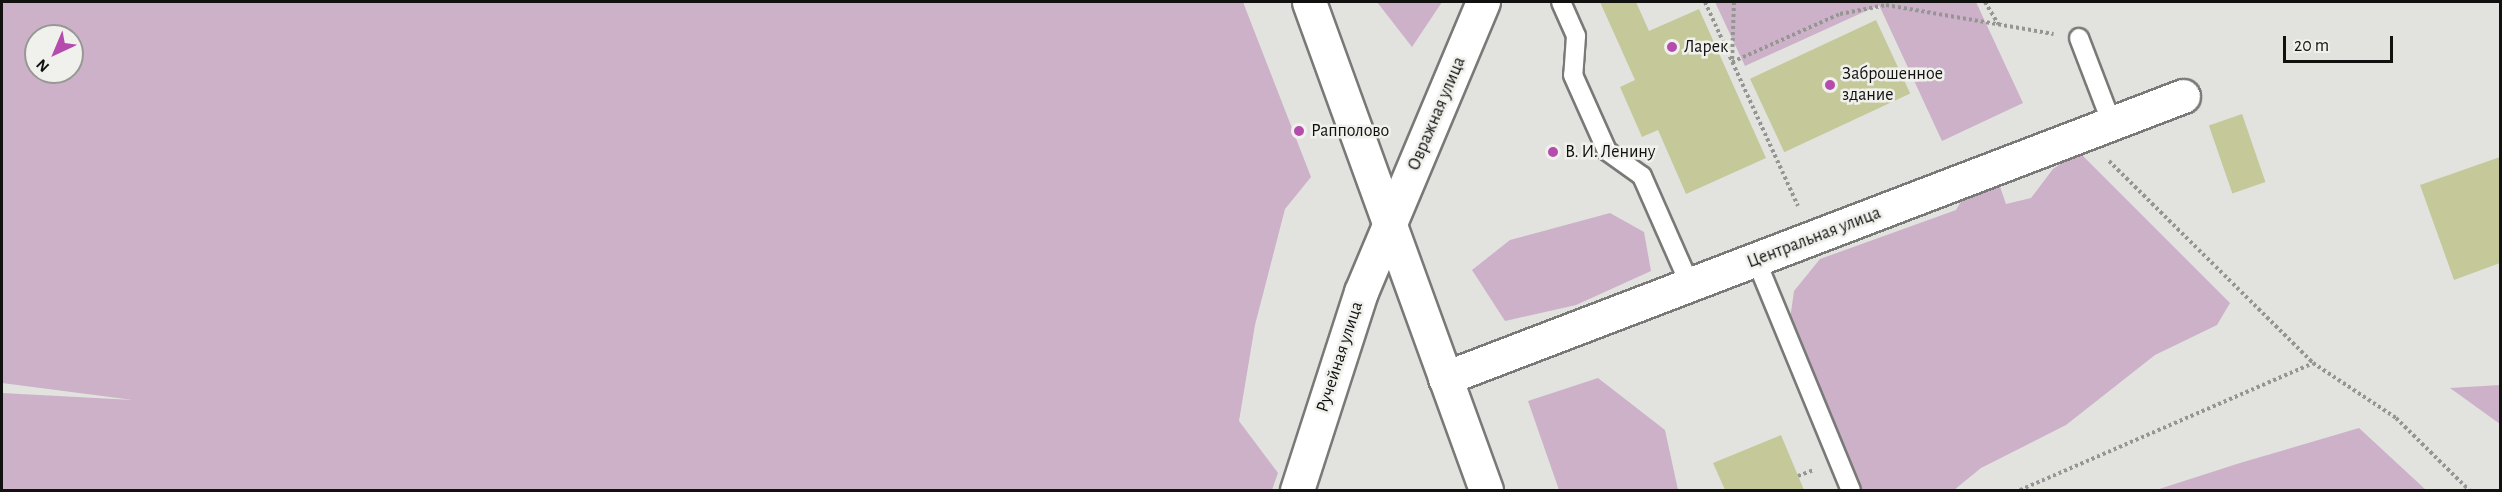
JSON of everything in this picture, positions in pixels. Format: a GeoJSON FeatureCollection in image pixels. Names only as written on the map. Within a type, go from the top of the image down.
{"type":"FeatureCollection","features":[{"type":"Feature","properties":{"kind":"street"},"geometry":{"type":"LineString","coordinates":[[1309,2],[1486,490]]}},
{"type":"Feature","properties":{"kind":"street","name":"Овражная улица"},"geometry":{"type":"LineString","coordinates":[[1389,225],[1483,2]]}},
{"type":"Feature","properties":{"kind":"street","name":"Центральная улица"},"geometry":{"type":"LineString","coordinates":[[1444,378],[2183,96]]}},
{"type":"Feature","properties":{"kind":"street","name":"Ручейная улица"},"geometry":{"type":"LineString","coordinates":[[1297,490],[1361,292],[1389,225]]}},
{"type":"Feature","properties":{"kind":"lane"},"geometry":{"type":"LineString","coordinates":[[1561,2],[1576,36],[1573,75],[1607,151],[1642,176],[1690,285]]}},
{"type":"Feature","properties":{"kind":"lane"},"geometry":{"type":"LineString","coordinates":[[2079,38],[2097,129]]}},
{"type":"Feature","properties":{"kind":"lane"},"geometry":{"type":"LineString","coordinates":[[1756,260],[1851,490]]}},
{"type":"Feature","properties":{"kind":"path"},"geometry":{"type":"LineString","coordinates":[[1705,2],[1813,238]]}},
{"type":"Feature","properties":{"kind":"path"},"geometry":{"type":"LineString","coordinates":[[1732,62],[1734,2]]}},
{"type":"Feature","properties":{"kind":"path"},"geometry":{"type":"LineString","coordinates":[[1985,2],[1998,25]]}},
{"type":"Feature","properties":{"kind":"path"},"geometry":{"type":"LineString","coordinates":[[1732,62],[1840,14],[1885,3],[2079,38]]}},
{"type":"Feature","properties":{"kind":"path"},"geometry":{"type":"LineString","coordinates":[[2097,129],[2313,363],[2396,418],[2469,490]]}},
{"type":"Feature","properties":{"kind":"path"},"geometry":{"type":"LineString","coordinates":[[2020,490],[2313,363]]}},
{"type":"Feature","properties":{"kind":"shaded area"},"geometry":{"type":"Polygon","coordinates":[[[2,2],[1243,2],[1311,177],[1285,209],[1255,325],[1239,421],[1278,473],[1272,490],[2,490],[2,393],[133,400],[2,383],[2,2]]]}},
{"type":"Feature","properties":{"kind":"shaded area"},"geometry":{"type":"Polygon","coordinates":[[[1377,2],[1442,2],[1412,47],[1377,2]]]}},
{"type":"Feature","properties":{"kind":"shaded area"},"geometry":{"type":"Polygon","coordinates":[[[1715,2],[1976,2],[2023,103],[1942,141],[1879,5],[1745,66],[1715,2]]]}},
{"type":"Feature","properties":{"kind":"shaded area"},"geometry":{"type":"Polygon","coordinates":[[[2079,152],[2230,303],[2217,325],[2155,355],[2066,425],[1981,468],[1954,490],[1859,490],[1789,326],[1794,291],[1820,259],[1956,210],[1965,195],[1998,181],[2006,204],[2031,198],[2053,169],[2079,152]]]}},
{"type":"Feature","properties":{"kind":"shaded area"},"geometry":{"type":"Polygon","coordinates":[[[1610,213],[1644,232],[1651,271],[1576,305],[1505,321],[1472,270],[1510,240],[1610,213]]]}},
{"type":"Feature","properties":{"kind":"shaded area"},"geometry":{"type":"Polygon","coordinates":[[[1598,378],[1665,430],[1678,490],[1559,490],[1528,401],[1598,378]]]}},
{"type":"Feature","properties":{"kind":"shaded area"},"geometry":{"type":"Polygon","coordinates":[[[2500,385],[2500,424],[2450,388],[2500,385]]]}},
{"type":"Feature","properties":{"kind":"shaded area"},"geometry":{"type":"Polygon","coordinates":[[[2359,428],[2426,490],[2156,490],[2240,463],[2359,428]]]}},
{"type":"Feature","properties":{"kind":"building"},"geometry":{"type":"Polygon","coordinates":[[[1600,2],[1636,2],[1649,31],[1699,9],[1766,158],[1686,194],[1658,130],[1642,137],[1620,87],[1635,80],[1600,2]]]}},
{"type":"Feature","properties":{"kind":"building","name":"Заброшенное здание"},"geometry":{"type":"Polygon","coordinates":[[[1876,20],[1910,93],[1784,152],[1750,79],[1876,20]]]}},
{"type":"Feature","properties":{"kind":"building"},"geometry":{"type":"Polygon","coordinates":[[[2242,114],[2265,182],[2232,193],[2209,125],[2242,114]]]}},
{"type":"Feature","properties":{"kind":"building"},"geometry":{"type":"Polygon","coordinates":[[[2500,157],[2500,263],[2454,280],[2420,185],[2500,157]]]}},
{"type":"Feature","properties":{"kind":"building"},"geometry":{"type":"Polygon","coordinates":[[[1781,435],[1804,490],[1725,490],[1713,463],[1781,435]]]}},
{"type":"Feature","properties":{"kind":"place","name":"Ларек"},"geometry":{"type":"Point","coordinates":[1672,47]}},
{"type":"Feature","properties":{"kind":"place","name":"Заброшенное здание"},"geometry":{"type":"Point","coordinates":[1830,85]}},
{"type":"Feature","properties":{"kind":"place","name":"Рапполово"},"geometry":{"type":"Point","coordinates":[1299,131]}},
{"type":"Feature","properties":{"kind":"place","name":"В. И. Ленину"},"geometry":{"type":"Point","coordinates":[1553,152]}}]}
